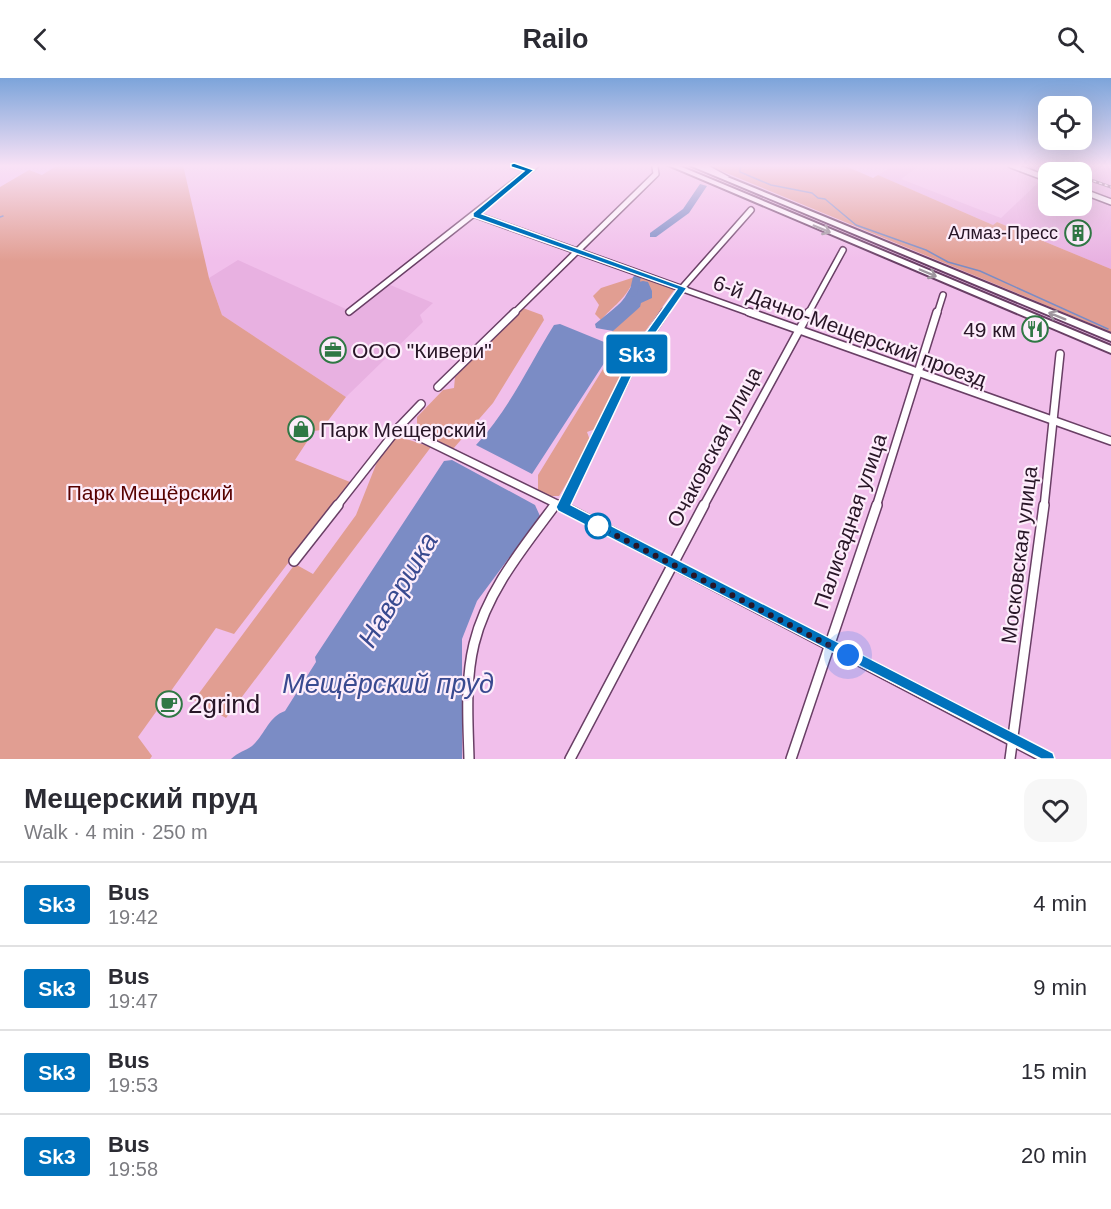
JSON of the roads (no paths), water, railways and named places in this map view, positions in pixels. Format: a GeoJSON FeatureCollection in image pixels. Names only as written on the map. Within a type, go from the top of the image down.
{"type":"FeatureCollection","features":[{"type":"Feature","properties":{"kind":"highway"},"geometry":{"type":"LineString","coordinates":[[746,197],[1111,350]]}},
{"type":"Feature","properties":{"kind":"highway"},"geometry":{"type":"LineString","coordinates":[[769,197],[1111,338]]}},
{"type":"Feature","properties":{"kind":"street"},"geometry":{"type":"LineString","coordinates":[[349,312],[498,197]]}},
{"type":"Feature","properties":{"kind":"street"},"geometry":{"type":"LineString","coordinates":[[438,387],[633,197]]}},
{"type":"Feature","properties":{"kind":"street"},"geometry":{"type":"LineString","coordinates":[[469,759],[470,664],[478,629],[493,596],[559,506],[640,349],[682,288],[751,210]]}},
{"type":"Feature","properties":{"kind":"street","name":"6-й Дачно-Мещерский проезд"},"geometry":{"type":"LineString","coordinates":[[476,215],[1111,441]]}},
{"type":"Feature","properties":{"kind":"street","name":"Очаковская улица"},"geometry":{"type":"LineString","coordinates":[[570,759],[798,329],[843,250]]}},
{"type":"Feature","properties":{"kind":"street","name":"Палисадная улица"},"geometry":{"type":"LineString","coordinates":[[791,759],[888,472],[917,372],[943,295]]}},
{"type":"Feature","properties":{"kind":"street","name":"Московская улица"},"geometry":{"type":"LineString","coordinates":[[1010,759],[1041,538],[1060,354]]}},
{"type":"Feature","properties":{"kind":"street"},"geometry":{"type":"LineString","coordinates":[[294,561],[399,427],[421,404]]}},
{"type":"Feature","properties":{"kind":"street"},"geometry":{"type":"LineString","coordinates":[[399,427],[559,506],[1047,759]]}},
{"type":"Feature","properties":{"kind":"water"},"geometry":{"type":"Polygon","coordinates":[[[643,281],[648,282],[652,298],[641,303],[640,307],[613,331],[596,328],[595,324],[625,298],[632,286],[643,281]]]}},
{"type":"Feature","properties":{"kind":"water"},"geometry":{"type":"Polygon","coordinates":[[[560,324],[609,344],[612,351],[532,474],[476,445],[509,402],[554,325],[560,324]]]}},
{"type":"Feature","properties":{"kind":"water","name":"Мещёрский пруд"},"geometry":{"type":"Polygon","coordinates":[[[452,460],[535,505],[540,516],[477,601],[462,639],[462,759],[231,759],[252,746],[274,717],[285,711],[316,662],[315,657],[444,461],[452,460]]]}},
{"type":"Feature","properties":{"kind":"waterway","name":"Навершка"},"geometry":{"type":"LineString","coordinates":[[653,235],[686,211],[696,197]]}},
{"type":"Feature","properties":{"kind":"waterway"},"geometry":{"type":"LineString","coordinates":[[817,197],[825,199],[856,225],[926,250],[948,262],[980,271],[1108,329]]}},
{"type":"Feature","properties":{"kind":"waterway","name":"Навершка"},"geometry":{"type":"LineString","coordinates":[[633,294],[637,277]]}},
{"type":"Feature","properties":{"kind":"place","name":"Алмаз-Пресс"},"geometry":{"type":"Point","coordinates":[1078,233]}},
{"type":"Feature","properties":{"kind":"place","name":"49 км"},"geometry":{"type":"Point","coordinates":[1035,329]}},
{"type":"Feature","properties":{"kind":"place","name":"ООО \"Кивери\""},"geometry":{"type":"Point","coordinates":[333,350]}},
{"type":"Feature","properties":{"kind":"place","name":"Парк Мещерский"},"geometry":{"type":"Point","coordinates":[301,429]}},
{"type":"Feature","properties":{"kind":"place","name":"2grind"},"geometry":{"type":"Point","coordinates":[169,704]}},
{"type":"Feature","properties":{"kind":"park label","name":"Парк Мещёрский"},"geometry":{"type":"Point","coordinates":[150,492]}}]}
